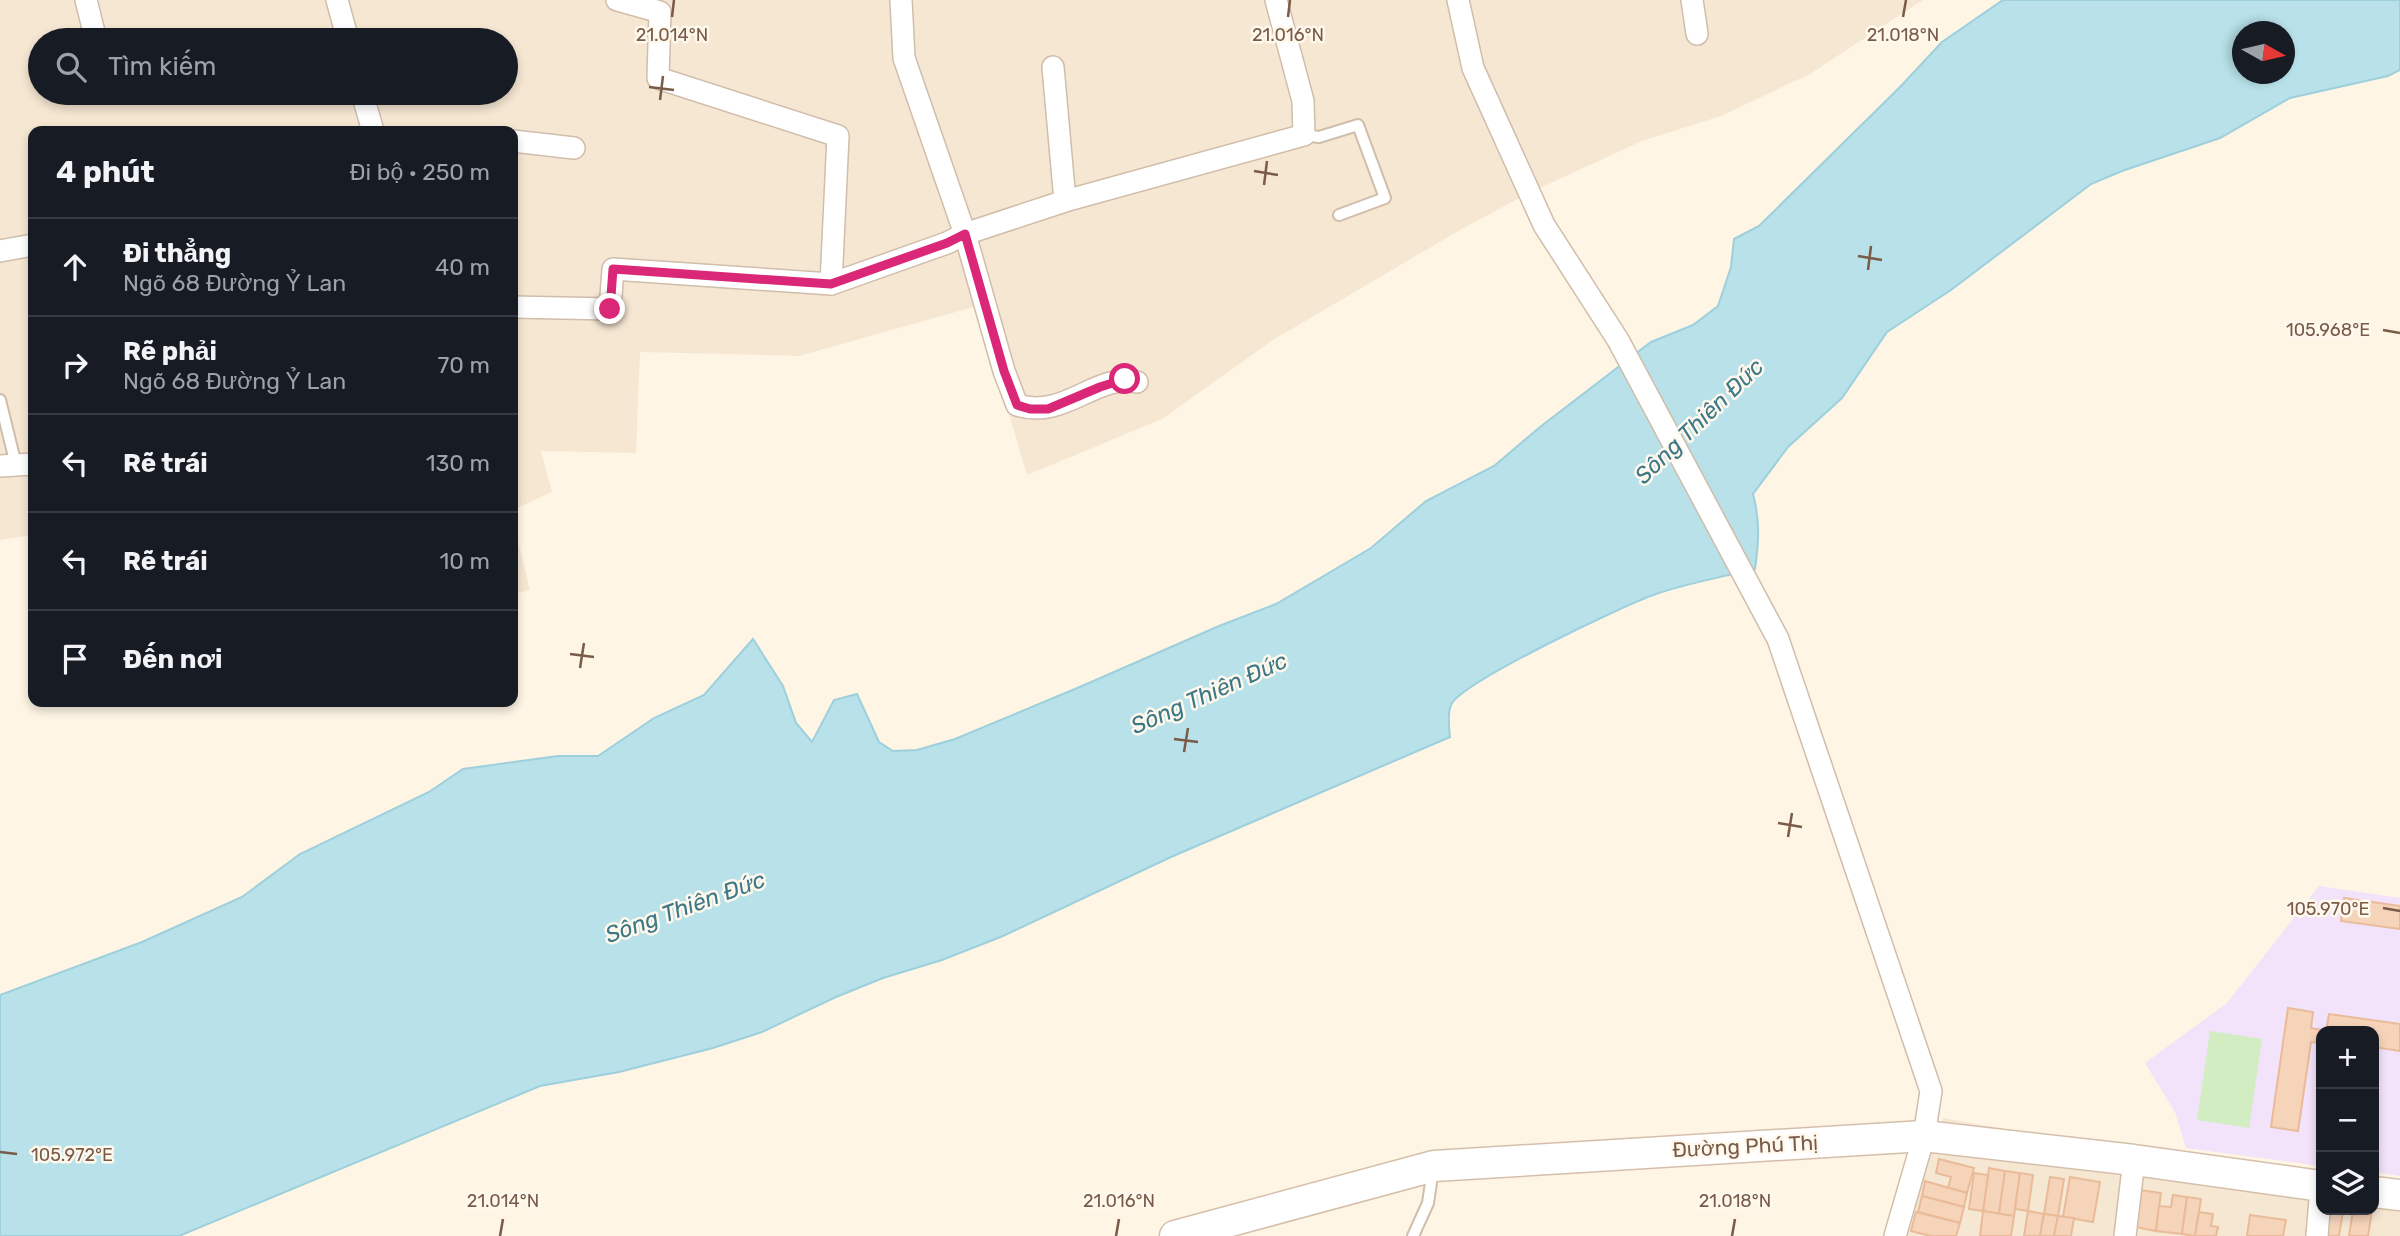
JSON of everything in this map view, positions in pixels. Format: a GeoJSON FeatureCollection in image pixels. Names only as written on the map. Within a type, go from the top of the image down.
{"type":"FeatureCollection","features":[{"type":"Feature","properties":{"kind":"street"},"geometry":{"type":"LineString","coordinates":[[86,0],[93,28]]}},
{"type":"Feature","properties":{"kind":"street"},"geometry":{"type":"LineString","coordinates":[[337,0],[345,28]]}},
{"type":"Feature","properties":{"kind":"street"},"geometry":{"type":"LineString","coordinates":[[617,0],[660,12],[658,78],[838,136],[831,284]]}},
{"type":"Feature","properties":{"kind":"street"},"geometry":{"type":"LineString","coordinates":[[901,0],[904,58],[965,234],[1004,371],[1017,405],[1030,409],[1048,409],[1125,379],[1137,382]]}},
{"type":"Feature","properties":{"kind":"street"},"geometry":{"type":"LineString","coordinates":[[518,307],[610,309],[613,269],[831,284],[947,243],[965,234],[1065,201],[1304,135],[1304,101],[1276,0]]}},
{"type":"Feature","properties":{"kind":"street"},"geometry":{"type":"LineString","coordinates":[[1458,0],[1473,68],[1545,225],[1618,340],[1778,639],[1931,1091],[1924,1136],[1895,1236]]}},
{"type":"Feature","properties":{"kind":"street"},"geometry":{"type":"LineString","coordinates":[[1692,0],[1697,34]]}},
{"type":"Feature","properties":{"kind":"street"},"geometry":{"type":"LineString","coordinates":[[1053,67],[1065,201]]}},
{"type":"Feature","properties":{"kind":"street"},"geometry":{"type":"LineString","coordinates":[[365,105],[372,126]]}},
{"type":"Feature","properties":{"kind":"street"},"geometry":{"type":"LineString","coordinates":[[518,142],[574,148]]}},
{"type":"Feature","properties":{"kind":"street"},"geometry":{"type":"LineString","coordinates":[[0,251],[28,246]]}},
{"type":"Feature","properties":{"kind":"street","name":"Đường Phú Thị"},"geometry":{"type":"LineString","coordinates":[[1175,1236],[1434,1166],[1924,1136],[2134,1160],[2316,1186]]}},
{"type":"Feature","properties":{"kind":"street"},"geometry":{"type":"LineString","coordinates":[[2125,1236],[2134,1160]]}},
{"type":"Feature","properties":{"kind":"street"},"geometry":{"type":"LineString","coordinates":[[2379,1193],[2400,1195]]}},
{"type":"Feature","properties":{"kind":"street"},"geometry":{"type":"LineString","coordinates":[[2318,1236],[2319,1215]]}},
{"type":"Feature","properties":{"kind":"lane"},"geometry":{"type":"LineString","coordinates":[[1304,135],[1319,137],[1358,125],[1363,135],[1385,198],[1339,215]]}},
{"type":"Feature","properties":{"kind":"lane"},"geometry":{"type":"LineString","coordinates":[[0,400],[16,465]]}},
{"type":"Feature","properties":{"kind":"lane"},"geometry":{"type":"LineString","coordinates":[[1413,1236],[1428,1203],[1434,1166]]}},
{"type":"Feature","properties":{"kind":"shaded area"},"geometry":{"type":"Polygon","coordinates":[[[0,0],[1923,0],[1810,74],[1721,116],[1642,141],[1529,193],[1460,230],[1273,340],[1162,419],[1027,475],[977,306],[799,356],[640,352],[636,453],[541,451],[552,492],[518,508],[518,126],[28,126],[28,536],[0,540],[0,0]]]}},
{"type":"Feature","properties":{"kind":"shaded area"},"geometry":{"type":"Polygon","coordinates":[[[518,541],[530,590],[518,593],[518,541]]]}},
{"type":"Feature","properties":{"kind":"shaded area"},"geometry":{"type":"Polygon","coordinates":[[[2319,886],[2400,898],[2400,1176],[2379,1173],[2379,1026],[2316,1026],[2316,1165],[2186,1148],[2175,1112],[2145,1063],[2227,1003],[2319,886]]]}},
{"type":"Feature","properties":{"kind":"shaded area"},"geometry":{"type":"Polygon","coordinates":[[[1943,1118],[2316,1185],[2316,1215],[2379,1215],[2379,1195],[2400,1197],[2400,1236],[1900,1236],[1943,1118]]]}},
{"type":"Feature","properties":{"kind":"green space"},"geometry":{"type":"Polygon","coordinates":[[[2210,1031],[2262,1039],[2249,1128],[2197,1120],[2210,1031]]]}},
{"type":"Feature","properties":{"kind":"water","name":"Sông Thiên Đức"},"geometry":{"type":"Polygon","coordinates":[[[2003,0],[2400,0],[2400,70],[2388,76],[2290,98],[2220,138],[2091,184],[1951,290],[1887,332],[1842,398],[1788,447],[1753,494],[1758,531],[1755,569],[1656,594],[1613,612],[1512,663],[1461,694],[1451,705],[1450,737],[1171,857],[1003,936],[942,960],[883,978],[762,1032],[713,1048],[619,1072],[540,1086],[179,1236],[0,1236],[0,995],[142,942],[242,897],[300,854],[429,792],[463,769],[558,756],[598,756],[654,718],[704,695],[753,639],[783,686],[796,723],[812,742],[834,700],[857,694],[879,742],[893,751],[917,750],[955,739],[1276,604],[1371,548],[1426,501],[1494,466],[1651,342],[1693,325],[1718,306],[1731,267],[1734,239],[1759,226],[1942,42],[2003,0]]]}},
{"type":"Feature","properties":{"kind":"building"},"geometry":{"type":"Polygon","coordinates":[[[2344,898],[2400,906],[2400,929],[2341,921],[2344,898]]]}},
{"type":"Feature","properties":{"kind":"building"},"geometry":{"type":"Polygon","coordinates":[[[2288,1008],[2313,1012],[2311,1028],[2316,1029],[2316,1042],[2311,1042],[2298,1131],[2271,1127],[2288,1008]]]}},
{"type":"Feature","properties":{"kind":"building"},"geometry":{"type":"Polygon","coordinates":[[[2329,1014],[2400,1024],[2400,1051],[2379,1048],[2379,1026],[2327,1026],[2329,1014]]]}},
{"type":"Feature","properties":{"kind":"building"},"geometry":{"type":"Polygon","coordinates":[[[1939,1159],[1974,1168],[1967,1193],[1948,1188],[1951,1177],[1936,1173],[1939,1159]]]}},
{"type":"Feature","properties":{"kind":"building"},"geometry":{"type":"Polygon","coordinates":[[[1989,1168],[2005,1171],[1999,1214],[1983,1211],[1989,1168]]]}},
{"type":"Feature","properties":{"kind":"building"},"geometry":{"type":"Polygon","coordinates":[[[2005,1171],[2020,1173],[2014,1216],[1999,1214],[2005,1171]]]}},
{"type":"Feature","properties":{"kind":"building"},"geometry":{"type":"Polygon","coordinates":[[[1974,1173],[1988,1175],[1983,1211],[1969,1209],[1974,1173]]]}},
{"type":"Feature","properties":{"kind":"building"},"geometry":{"type":"Polygon","coordinates":[[[2020,1173],[2033,1175],[2028,1211],[2015,1209],[2020,1173]]]}},
{"type":"Feature","properties":{"kind":"building"},"geometry":{"type":"Polygon","coordinates":[[[2050,1177],[2064,1179],[2058,1216],[2044,1214],[2050,1177]]]}},
{"type":"Feature","properties":{"kind":"building"},"geometry":{"type":"Polygon","coordinates":[[[2070,1177],[2100,1182],[2093,1222],[2063,1217],[2070,1177]]]}},
{"type":"Feature","properties":{"kind":"building"},"geometry":{"type":"Polygon","coordinates":[[[1925,1181],[1967,1193],[1964,1207],[1922,1196],[1925,1181]]]}},
{"type":"Feature","properties":{"kind":"building"},"geometry":{"type":"Polygon","coordinates":[[[2140,1190],[2161,1193],[2156,1231],[2135,1227],[2140,1190]]]}},
{"type":"Feature","properties":{"kind":"building"},"geometry":{"type":"Polygon","coordinates":[[[2173,1195],[2187,1197],[2182,1234],[2156,1231],[2159,1206],[2171,1207],[2173,1195]]]}},
{"type":"Feature","properties":{"kind":"building"},"geometry":{"type":"Polygon","coordinates":[[[1922,1196],[1964,1207],[1960,1223],[1918,1212],[1922,1196]]]}},
{"type":"Feature","properties":{"kind":"building"},"geometry":{"type":"Polygon","coordinates":[[[2187,1197],[2201,1199],[2195,1236],[2182,1234],[2187,1197]]]}},
{"type":"Feature","properties":{"kind":"building"},"geometry":{"type":"Polygon","coordinates":[[[1983,1211],[2014,1216],[2011,1236],[1980,1236],[1983,1211]]]}},
{"type":"Feature","properties":{"kind":"building"},"geometry":{"type":"Polygon","coordinates":[[[2028,1211],[2044,1214],[2040,1236],[2024,1236],[2028,1211]]]}},
{"type":"Feature","properties":{"kind":"building"},"geometry":{"type":"Polygon","coordinates":[[[1916,1212],[1960,1223],[1956,1236],[1931,1236],[1911,1231],[1916,1212]]]}},
{"type":"Feature","properties":{"kind":"building"},"geometry":{"type":"Polygon","coordinates":[[[2199,1212],[2213,1214],[2211,1226],[2218,1227],[2216,1236],[2195,1236],[2199,1212]]]}},
{"type":"Feature","properties":{"kind":"building"},"geometry":{"type":"Polygon","coordinates":[[[2044,1214],[2058,1216],[2054,1236],[2040,1236],[2044,1214]]]}},
{"type":"Feature","properties":{"kind":"building"},"geometry":{"type":"Polygon","coordinates":[[[2250,1215],[2286,1220],[2283,1236],[2247,1236],[2250,1215]]]}},
{"type":"Feature","properties":{"kind":"building"},"geometry":{"type":"Polygon","coordinates":[[[2325,1215],[2342,1215],[2339,1236],[2322,1236],[2325,1215]]]}},
{"type":"Feature","properties":{"kind":"building"},"geometry":{"type":"Polygon","coordinates":[[[2352,1215],[2371,1215],[2368,1236],[2349,1236],[2352,1215]]]}},
{"type":"Feature","properties":{"kind":"building"},"geometry":{"type":"Polygon","coordinates":[[[2058,1216],[2074,1218],[2071,1236],[2054,1236],[2058,1216]]]}},
{"type":"Feature","properties":{"kind":"route"},"geometry":{"type":"LineString","coordinates":[[610,309],[613,269],[831,284],[947,243],[965,234],[1004,371],[1017,405],[1030,409],[1048,409],[1125,379]]}}]}
